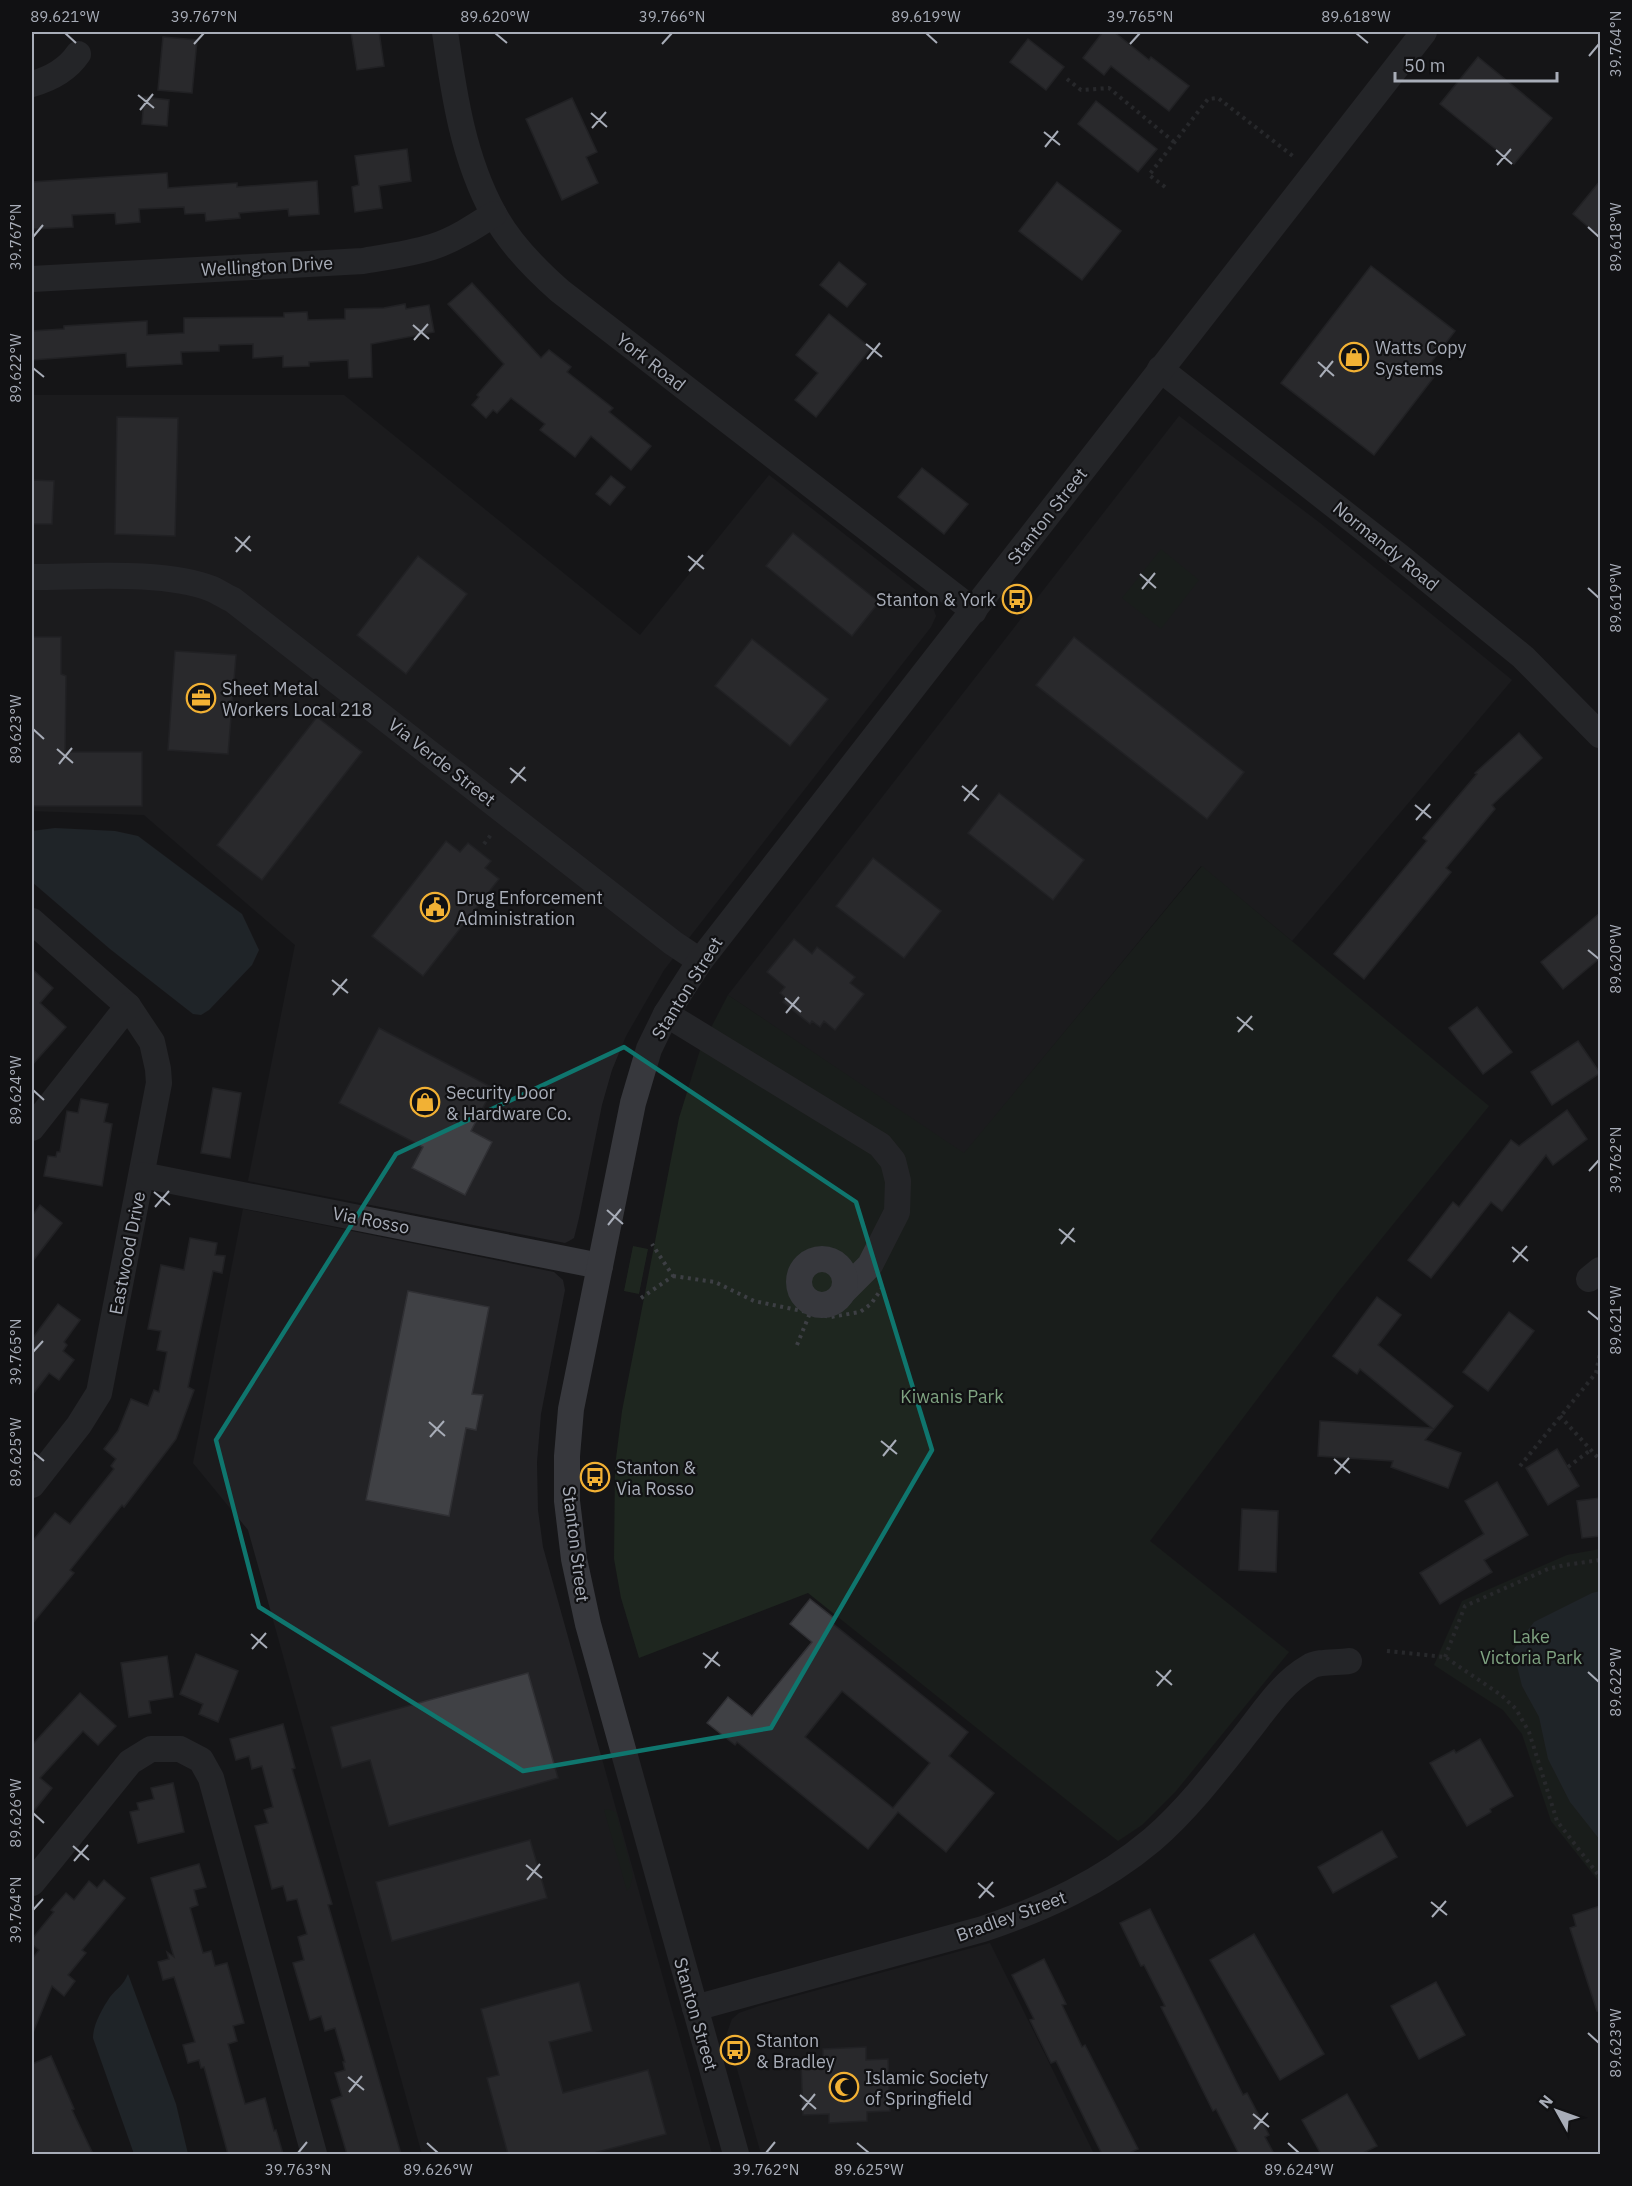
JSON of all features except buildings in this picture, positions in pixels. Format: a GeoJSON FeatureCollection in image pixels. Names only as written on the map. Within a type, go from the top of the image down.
{"type":"FeatureCollection","features":[{"type":"Feature","properties":{"kind":"street","name":"York Road"},"geometry":{"type":"LineString","coordinates":[[445,32],[453,91],[468,156],[494,214],[536,269],[560,291],[974,611]]}},
{"type":"Feature","properties":{"kind":"street","name":"Stanton Street"},"geometry":{"type":"LineString","coordinates":[[736,2154],[662,1897],[591,1635],[574,1559],[567,1501],[571,1409],[633,1103],[649,1049],[666,1014],[700,960],[1424,32]]}},
{"type":"Feature","properties":{"kind":"street"},"geometry":{"type":"LineString","coordinates":[[32,84],[53,76],[70,65],[78,54]]}},
{"type":"Feature","properties":{"kind":"street","name":"Wellington Drive"},"geometry":{"type":"LineString","coordinates":[[32,279],[363,261],[434,246],[459,235],[494,214]]}},
{"type":"Feature","properties":{"kind":"street","name":"Normandy Road"},"geometry":{"type":"LineString","coordinates":[[1160,369],[1399,556],[1522,657],[1600,735]]}},
{"type":"Feature","properties":{"kind":"street","name":"Via Verde Street"},"geometry":{"type":"LineString","coordinates":[[32,577],[125,577],[183,582],[213,589],[232,600],[673,943],[700,960]]}},
{"type":"Feature","properties":{"kind":"street","name":"Eastwood Drive"},"geometry":{"type":"LineString","coordinates":[[32,921],[128,1006],[152,1042],[159,1083],[99,1393],[80,1425],[32,1485]]}},
{"type":"Feature","properties":{"kind":"street"},"geometry":{"type":"LineString","coordinates":[[32,1128],[128,1006]]}},
{"type":"Feature","properties":{"kind":"street"},"geometry":{"type":"LineString","coordinates":[[666,1014],[880,1145],[893,1161],[898,1181],[897,1212],[870,1265],[844,1291]]}},
{"type":"Feature","properties":{"kind":"street","name":"Via Rosso"},"geometry":{"type":"LineString","coordinates":[[142,1175],[600,1266]]}},
{"type":"Feature","properties":{"kind":"street","name":"Bradley Street"},"geometry":{"type":"LineString","coordinates":[[695,2008],[983,1929],[1025,1915],[1098,1880],[1152,1839],[1202,1790],[1284,1686],[1311,1665],[1349,1661]]}},
{"type":"Feature","properties":{"kind":"street"},"geometry":{"type":"LineString","coordinates":[[32,1883],[130,1762],[151,1749],[180,1749],[201,1760],[211,1778],[314,2154]]}},
{"type":"Feature","properties":{"kind":"path"},"geometry":{"type":"LineString","coordinates":[[1066,79],[1080,90],[1109,88],[1174,142]]}},
{"type":"Feature","properties":{"kind":"path"},"geometry":{"type":"LineString","coordinates":[[1165,188],[1149,175],[1208,99],[1218,98],[1294,157]]}},
{"type":"Feature","properties":{"kind":"path"},"geometry":{"type":"LineString","coordinates":[[484,844],[493,831]]}},
{"type":"Feature","properties":{"kind":"path"},"geometry":{"type":"LineString","coordinates":[[652,1244],[673,1276]]}},
{"type":"Feature","properties":{"kind":"path"},"geometry":{"type":"LineString","coordinates":[[640,1298],[673,1276],[715,1282],[754,1301],[831,1317],[860,1312],[871,1304],[884,1286]]}},
{"type":"Feature","properties":{"kind":"path"},"geometry":{"type":"LineString","coordinates":[[797,1344],[810,1313]]}},
{"type":"Feature","properties":{"kind":"path"},"geometry":{"type":"LineString","coordinates":[[1520,1466],[1596,1372],[1600,1353]]}},
{"type":"Feature","properties":{"kind":"path"},"geometry":{"type":"LineString","coordinates":[[1560,1416],[1600,1460]]}},
{"type":"Feature","properties":{"kind":"path"},"geometry":{"type":"LineString","coordinates":[[1568,1467],[1592,1449]]}},
{"type":"Feature","properties":{"kind":"path"},"geometry":{"type":"LineString","coordinates":[[1445,1656],[1465,1606],[1548,1569],[1600,1560]]}},
{"type":"Feature","properties":{"kind":"path"},"geometry":{"type":"LineString","coordinates":[[1387,1651],[1445,1656],[1501,1695],[1516,1709],[1529,1732],[1557,1821],[1600,1877]]}},
{"type":"Feature","properties":{"kind":"highlighted area"},"geometry":{"type":"Polygon","coordinates":[[[624,1047],[856,1202],[932,1450],[771,1728],[523,1771],[259,1607],[216,1440],[396,1154],[624,1047]]]}},
{"type":"Feature","properties":{"kind":"shaded area"},"geometry":{"type":"Polygon","coordinates":[[[32,395],[344,395],[640,635],[769,475],[931,602],[936,616],[931,627],[664,970],[626,1036],[612,1070],[602,1105],[574,1238],[565,1243],[248,1181],[295,945],[144,815],[32,811],[32,395]]]}},
{"type":"Feature","properties":{"kind":"shaded area"},"geometry":{"type":"Polygon","coordinates":[[[1179,416],[1320,523],[1512,680],[1292,941],[1201,866],[964,1154],[728,995],[1179,416]]]}},
{"type":"Feature","properties":{"kind":"shaded area"},"geometry":{"type":"Polygon","coordinates":[[[55,828],[115,831],[138,836],[242,914],[259,950],[252,965],[209,1010],[201,1015],[193,1014],[110,949],[32,882],[32,831],[55,828]]]}},
{"type":"Feature","properties":{"kind":"shaded area"},"geometry":{"type":"Polygon","coordinates":[[[243,1209],[554,1272],[563,1280],[565,1290],[541,1414],[537,1462],[538,1510],[543,1547],[712,2154],[422,2154],[248,1530],[193,1463],[243,1209]]]}},
{"type":"Feature","properties":{"kind":"shaded area"},"geometry":{"type":"Polygon","coordinates":[[[1600,1591],[1600,1840],[1570,1802],[1548,1759],[1539,1717],[1522,1686],[1513,1650],[1534,1622],[1600,1591]]]}},
{"type":"Feature","properties":{"kind":"shaded area"},"geometry":{"type":"Polygon","coordinates":[[[990,1943],[1094,2154],[761,2154],[727,2033],[732,2019],[739,2013],[759,2006],[990,1943]]]}},
{"type":"Feature","properties":{"kind":"shaded area"},"geometry":{"type":"Polygon","coordinates":[[[128,1974],[176,2104],[188,2154],[134,2154],[93,2038],[101,2012],[128,1974]]]}},
{"type":"Feature","properties":{"kind":"green space"},"geometry":{"type":"Polygon","coordinates":[[[1161,549],[1199,580],[1161,629],[1122,598],[1161,549]]]}},
{"type":"Feature","properties":{"kind":"green space","name":"Kiwanis Park"},"geometry":{"type":"Polygon","coordinates":[[[1202,866],[1489,1106],[1339,1291],[1150,1541],[1289,1652],[1176,1791],[1142,1825],[1118,1841],[808,1593],[639,1658],[621,1598],[614,1559],[615,1466],[622,1411],[679,1118],[701,1047],[728,995],[964,1153],[1202,866]]]}},
{"type":"Feature","properties":{"kind":"green space"},"geometry":{"type":"Polygon","coordinates":[[[633,1246],[648,1249],[639,1294],[624,1291],[633,1246]]]}},
{"type":"Feature","properties":{"kind":"green space","name":"Lake Victoria Park"},"geometry":{"type":"Polygon","coordinates":[[[1600,1549],[1600,1883],[1551,1821],[1522,1734],[1503,1710],[1434,1665],[1462,1601],[1567,1555],[1600,1549]]]}},
{"type":"Feature","properties":{"kind":"green space"},"geometry":{"type":"Polygon","coordinates":[[[604,1810],[616,1812],[633,1875],[627,1891],[604,1810]]]}},
{"type":"Feature","properties":{"kind":"place","name":"Watts Copy Systems"},"geometry":{"type":"Point","coordinates":[1354,357]}},
{"type":"Feature","properties":{"kind":"place","name":"Stanton & York"},"geometry":{"type":"Point","coordinates":[1017,599]}},
{"type":"Feature","properties":{"kind":"place","name":"Sheet Metal Workers Local 218"},"geometry":{"type":"Point","coordinates":[201,698]}},
{"type":"Feature","properties":{"kind":"place","name":"Drug Enforcement Administration"},"geometry":{"type":"Point","coordinates":[435,907]}},
{"type":"Feature","properties":{"kind":"place","name":"Security Door & Hardware Co."},"geometry":{"type":"Point","coordinates":[425,1102]}},
{"type":"Feature","properties":{"kind":"place","name":"Stanton & Via Rosso"},"geometry":{"type":"Point","coordinates":[595,1477]}},
{"type":"Feature","properties":{"kind":"place","name":"Stanton & Bradley"},"geometry":{"type":"Point","coordinates":[735,2050]}},
{"type":"Feature","properties":{"kind":"place","name":"Islamic Society of Springfield"},"geometry":{"type":"Point","coordinates":[844,2087]}}]}
